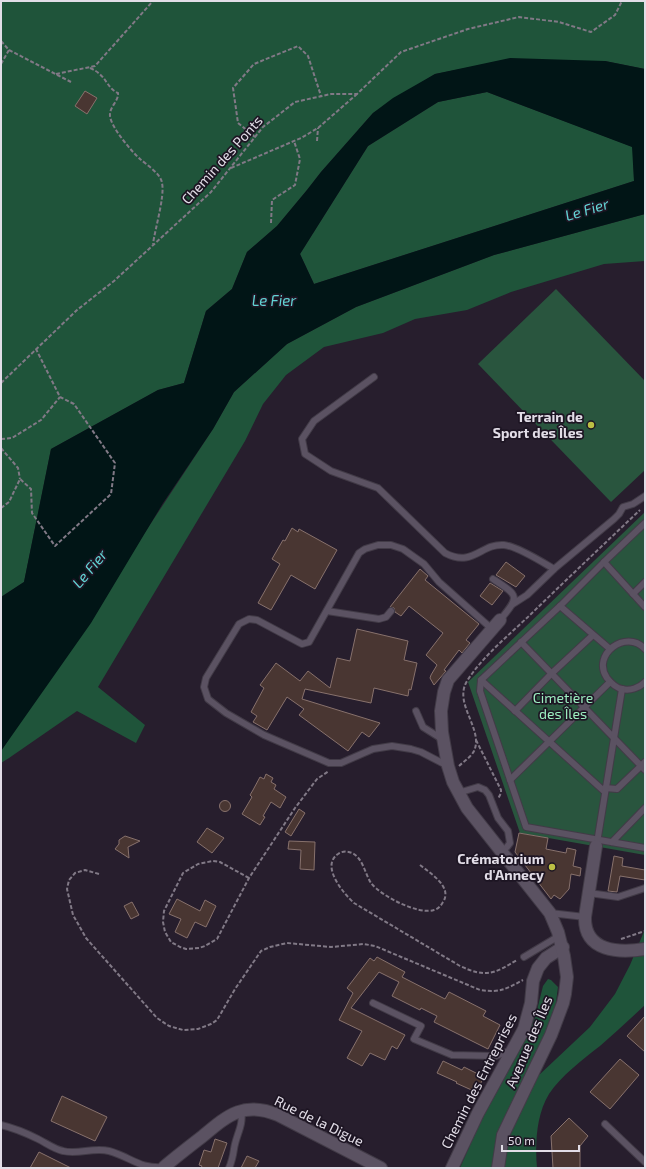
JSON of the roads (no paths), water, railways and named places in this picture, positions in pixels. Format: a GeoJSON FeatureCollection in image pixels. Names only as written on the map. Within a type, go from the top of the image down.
{"type":"FeatureCollection","features":[{"type":"Feature","properties":{"kind":"street","name":"Avenue des Îles"},"geometry":{"type":"LineString","coordinates":[[496,624],[448,680],[444,692],[441,711],[442,739],[448,766],[458,793],[467,808],[550,913],[561,942],[566,977],[563,1003],[551,1035],[503,1135],[498,1168]]}},
{"type":"Feature","properties":{"kind":"street"},"geometry":{"type":"LineString","coordinates":[[597,843],[585,917],[588,934],[600,946],[615,950],[624,951],[645,949]]}},
{"type":"Feature","properties":{"kind":"street","name":"Chemin des Entreprises"},"geometry":{"type":"LineString","coordinates":[[452,1168],[478,1113],[524,1029],[531,1003],[533,981],[536,972],[546,958],[561,942]]}},
{"type":"Feature","properties":{"kind":"street","name":"Rue de la Digue"},"geometry":{"type":"LineString","coordinates":[[163,1167],[226,1117],[241,1111],[256,1110],[271,1112],[381,1168]]}},
{"type":"Feature","properties":{"kind":"lane"},"geometry":{"type":"LineString","coordinates":[[374,377],[314,421],[302,438],[305,454],[331,471],[378,488],[445,552],[450,555],[460,558],[470,557],[495,545],[505,544],[514,547],[554,569]]}},
{"type":"Feature","properties":{"kind":"lane"},"geometry":{"type":"LineString","coordinates":[[448,766],[421,752],[392,746],[369,751],[341,764],[329,763],[264,735],[210,702],[204,687],[206,678],[242,621],[249,619],[257,620],[300,643],[305,644],[311,641],[359,553],[371,546],[384,544],[397,546],[403,549],[424,564],[439,582],[496,624],[513,604],[527,595],[554,569],[614,519],[619,514],[623,506],[633,504],[645,496]]}},
{"type":"Feature","properties":{"kind":"lane"},"geometry":{"type":"LineString","coordinates":[[644,526],[604,562],[560,606],[481,680],[480,691],[526,827],[597,843],[612,842],[645,848]]}},
{"type":"Feature","properties":{"kind":"lane"},"geometry":{"type":"LineString","coordinates":[[604,562],[645,607]]}},
{"type":"Feature","properties":{"kind":"lane"},"geometry":{"type":"LineString","coordinates":[[493,579],[509,589],[514,598],[513,604]]}},
{"type":"Feature","properties":{"kind":"lane"},"geometry":{"type":"LineString","coordinates":[[633,594],[645,582]]}},
{"type":"Feature","properties":{"kind":"lane"},"geometry":{"type":"LineString","coordinates":[[560,606],[610,649]]}},
{"type":"Feature","properties":{"kind":"lane"},"geometry":{"type":"LineString","coordinates":[[327,611],[379,619],[386,617],[391,611]]}},
{"type":"Feature","properties":{"kind":"lane"},"geometry":{"type":"LineString","coordinates":[[515,711],[551,674],[593,635]]}},
{"type":"Feature","properties":{"kind":"lane"},"geometry":{"type":"LineString","coordinates":[[645,648],[629,641],[622,642],[610,649],[603,662],[603,669],[606,676],[615,686],[622,689],[629,689],[636,688],[645,682]]}},
{"type":"Feature","properties":{"kind":"lane"},"geometry":{"type":"LineString","coordinates":[[481,680],[605,790],[617,789],[644,766],[615,739],[521,642]]}},
{"type":"Feature","properties":{"kind":"lane"},"geometry":{"type":"LineString","coordinates":[[510,780],[610,682]]}},
{"type":"Feature","properties":{"kind":"lane"},"geometry":{"type":"LineString","coordinates":[[597,843],[622,689]]}},
{"type":"Feature","properties":{"kind":"lane"},"geometry":{"type":"LineString","coordinates":[[416,711],[423,727],[442,739]]}},
{"type":"Feature","properties":{"kind":"lane"},"geometry":{"type":"LineString","coordinates":[[458,793],[474,788],[482,788],[489,795],[498,818],[508,831],[510,843],[507,847]]}},
{"type":"Feature","properties":{"kind":"lane"},"geometry":{"type":"LineString","coordinates":[[612,842],[645,808]]}},
{"type":"Feature","properties":{"kind":"lane"},"geometry":{"type":"LineString","coordinates":[[589,893],[618,897],[645,888]]}},
{"type":"Feature","properties":{"kind":"lane"},"geometry":{"type":"LineString","coordinates":[[550,913],[585,917]]}},
{"type":"Feature","properties":{"kind":"lane"},"geometry":{"type":"LineString","coordinates":[[524,956],[561,942]]}},
{"type":"Feature","properties":{"kind":"lane"},"geometry":{"type":"LineString","coordinates":[[373,1003],[421,1026],[414,1039],[452,1055],[496,1056],[513,1049]]}},
{"type":"Feature","properties":{"kind":"lane"},"geometry":{"type":"LineString","coordinates":[[229,1168],[234,1156],[234,1149],[242,1123],[241,1111]]}},
{"type":"Feature","properties":{"kind":"lane"},"geometry":{"type":"LineString","coordinates":[[605,1124],[645,1162]]}},
{"type":"Feature","properties":{"kind":"lane"},"geometry":{"type":"LineString","coordinates":[[1,1125],[18,1130],[62,1151],[72,1152],[92,1149],[102,1150],[114,1153],[142,1165],[163,1167]]}},
{"type":"Feature","properties":{"kind":"water","name":"Le Fier"},"geometry":{"type":"Polygon","coordinates":[[[510,58],[605,61],[645,69],[645,214],[494,255],[356,307],[287,344],[234,392],[213,429],[163,503],[91,623],[1,751],[1,597],[24,582],[51,449],[158,390],[184,383],[206,311],[232,289],[247,252],[277,226],[321,172],[373,113],[393,98],[435,74],[510,58]],[[487,92],[438,102],[368,146],[300,254],[314,284],[634,181],[632,147],[487,92]]]}},
{"type":"Feature","properties":{"kind":"place","name":"Terrain de Sport des Îles"},"geometry":{"type":"Point","coordinates":[591,425]}},
{"type":"Feature","properties":{"kind":"place","name":"Crématorium d'Annecy"},"geometry":{"type":"Point","coordinates":[552,867]}},
{"type":"Feature","properties":{"kind":"park label","name":"Cimetière des Îles"},"geometry":{"type":"Point","coordinates":[563,706]}}]}
